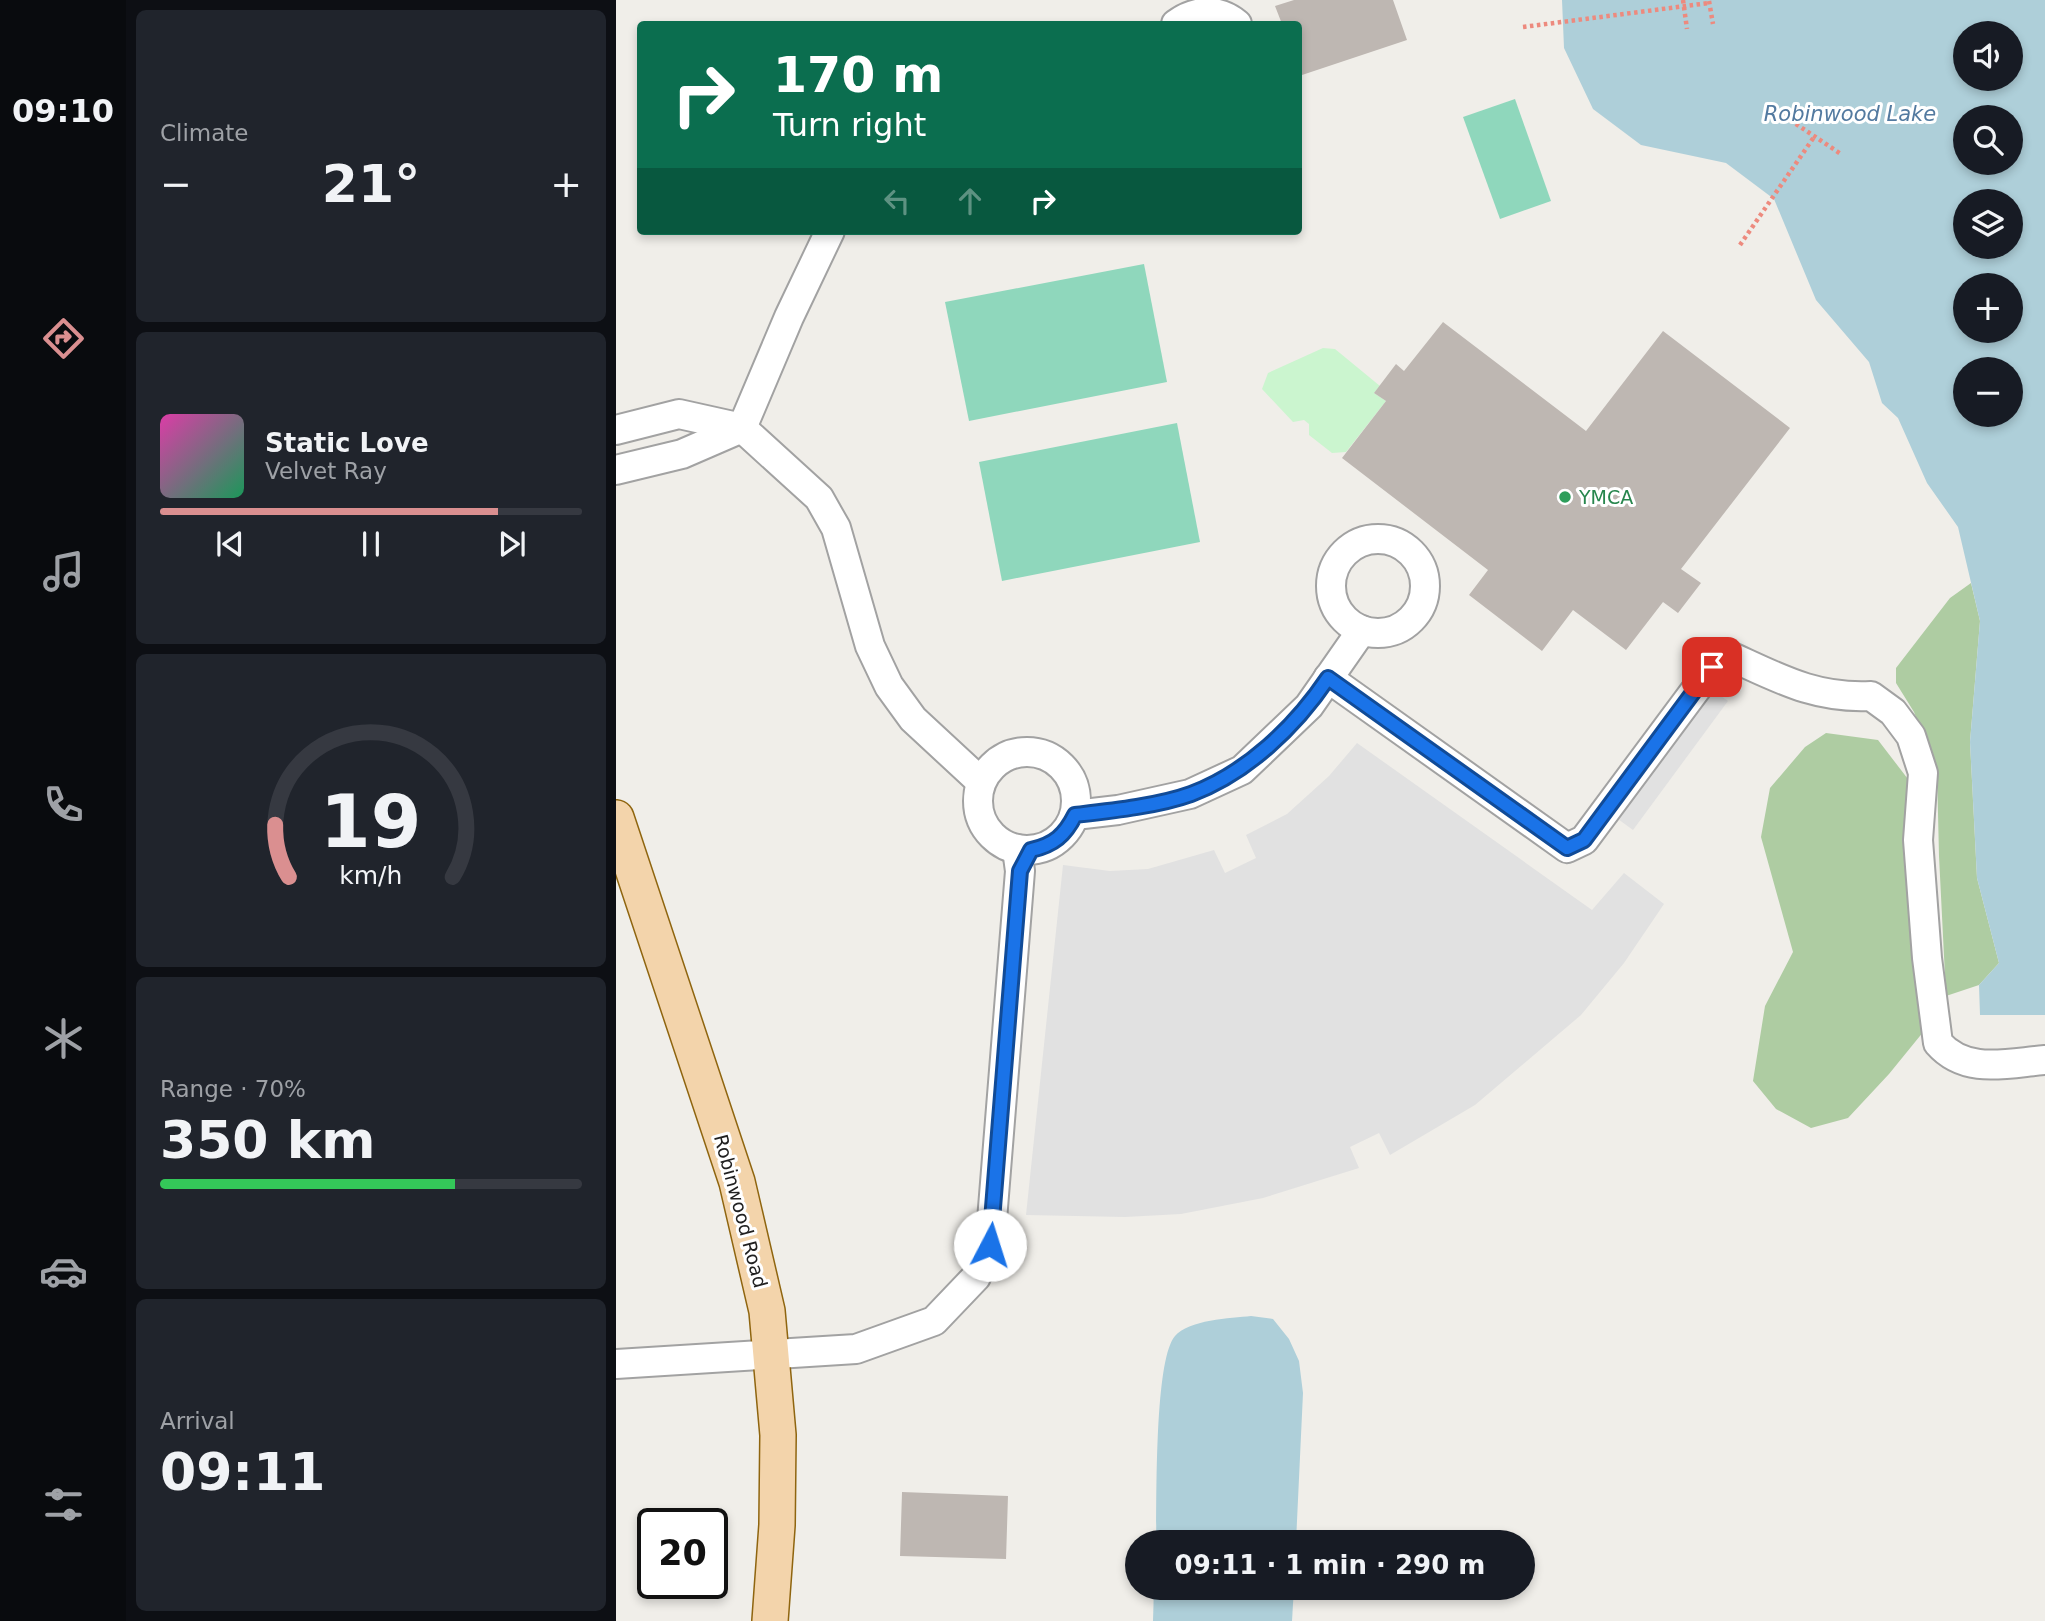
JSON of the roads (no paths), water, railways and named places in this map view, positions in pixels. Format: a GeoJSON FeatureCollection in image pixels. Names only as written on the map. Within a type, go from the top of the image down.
{"type":"FeatureCollection","features":[{"type":"Feature","properties":{"kind":"main road","name":"Robinwood Road"},"geometry":{"type":"LineString","coordinates":[[616,818],[737,1182],[767,1311],[778,1461],[777,1525],[769,1621]]}},
{"type":"Feature","properties":{"kind":"lane"},"geometry":{"type":"LineString","coordinates":[[1181,21],[1203,12],[1217,13],[1232,21]]}},
{"type":"Feature","properties":{"kind":"lane"},"geometry":{"type":"LineString","coordinates":[[616,470],[682,454],[742,428],[789,317],[828,235]]}},
{"type":"Feature","properties":{"kind":"lane"},"geometry":{"type":"LineString","coordinates":[[616,430],[679,414],[742,428],[819,498],[836,528],[870,646],[890,686],[914,719],[981,782]]}},
{"type":"Feature","properties":{"kind":"lane"},"geometry":{"type":"LineString","coordinates":[[1076,807],[1118,810],[1190,794],[1242,770],[1309,706],[1362,631]]}},
{"type":"Feature","properties":{"kind":"lane"},"geometry":{"type":"LineString","coordinates":[[1328,678],[1567,848],[1584,840],[1723,653],[1808,690],[1846,697],[1871,696],[1893,712],[1911,736],[1923,773],[1918,840],[1927,958],[1938,1043],[1961,1062],[1985,1065],[2045,1060]]}},
{"type":"Feature","properties":{"kind":"lane"},"geometry":{"type":"LineString","coordinates":[[1019,752],[1036,752],[1052,758],[1065,768],[1074,782],[1076,807],[1068,828],[1059,839],[1023,857],[998,840],[984,824],[978,796],[981,782],[990,768],[1003,758],[1019,752]]}},
{"type":"Feature","properties":{"kind":"lane"},"geometry":{"type":"LineString","coordinates":[[616,1364],[856,1349],[934,1321],[976,1277],[990,1245],[1023,857]]}},
{"type":"Feature","properties":{"kind":"water","name":"Robinwood Lake"},"geometry":{"type":"Polygon","coordinates":[[[1562,0],[2045,0],[2045,1015],[1980,1015],[1979,985],[1999,963],[1977,878],[1970,742],[1980,621],[1958,527],[1927,483],[1898,418],[1882,403],[1869,362],[1816,300],[1774,199],[1726,163],[1641,145],[1593,109],[1564,48],[1562,0]]]}},
{"type":"Feature","properties":{"kind":"water"},"geometry":{"type":"Polygon","coordinates":[[[1251,1316],[1273,1319],[1289,1339],[1299,1361],[1303,1393],[1297,1530],[1156,1530],[1160,1401],[1168,1350],[1175,1336],[1181,1331],[1210,1321],[1251,1316]]]}},
{"type":"Feature","properties":{"kind":"water"},"geometry":{"type":"Polygon","coordinates":[[[1154,1600],[1293,1600],[1292,1621],[1153,1621],[1154,1600]]]}},
{"type":"Feature","properties":{"kind":"place","name":"YMCA"},"geometry":{"type":"Point","coordinates":[1565,497]}}]}
